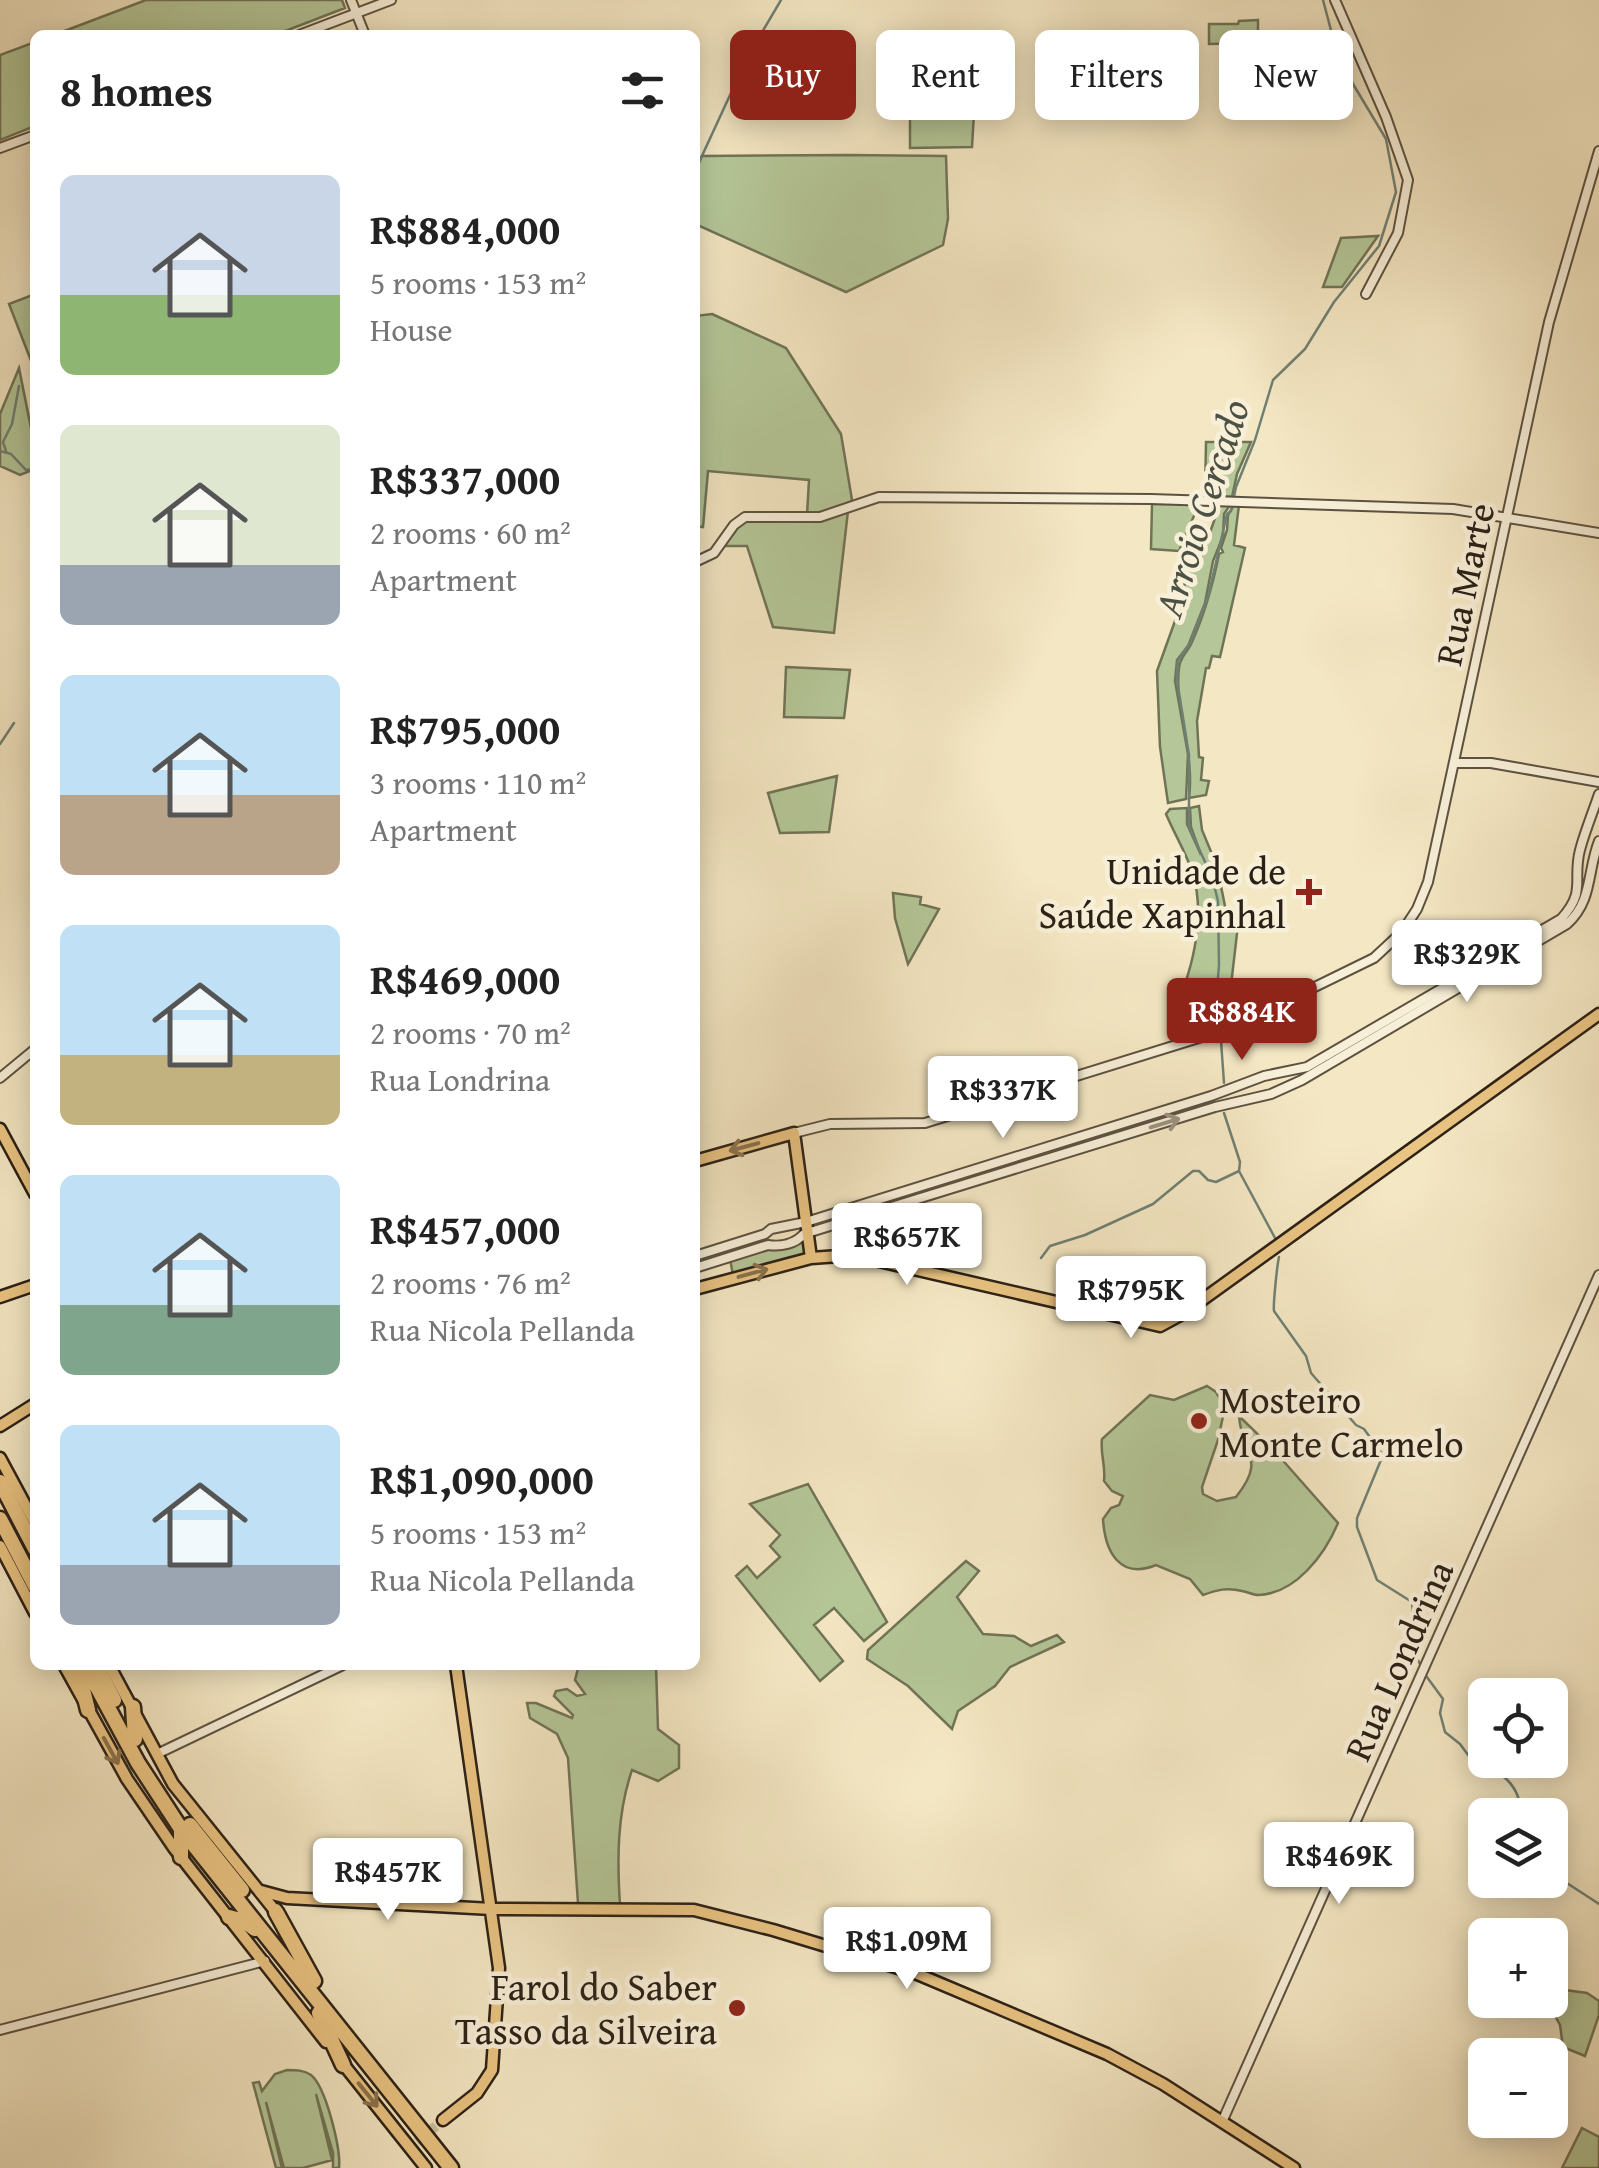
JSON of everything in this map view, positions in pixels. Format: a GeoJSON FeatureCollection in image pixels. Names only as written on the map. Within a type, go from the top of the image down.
{"type":"FeatureCollection","features":[{"type":"Feature","properties":{"kind":"highway"},"geometry":{"type":"LineString","coordinates":[[0,1470],[30,1527]]}},
{"type":"Feature","properties":{"kind":"highway"},"geometry":{"type":"LineString","coordinates":[[0,1482],[30,1527]]}},
{"type":"Feature","properties":{"kind":"highway"},"geometry":{"type":"LineString","coordinates":[[0,1519],[30,1577]]}},
{"type":"Feature","properties":{"kind":"highway"},"geometry":{"type":"LineString","coordinates":[[0,1536],[30,1580]]}},
{"type":"Feature","properties":{"kind":"highway"},"geometry":{"type":"LineString","coordinates":[[78,1670],[88,1710]]}},
{"type":"Feature","properties":{"kind":"highway"},"geometry":{"type":"LineString","coordinates":[[88,1670],[138,1763],[182,1829],[274,1948]]}},
{"type":"Feature","properties":{"kind":"highway"},"geometry":{"type":"LineString","coordinates":[[99,1670],[135,1739],[183,1816],[451,2168]]}},
{"type":"Feature","properties":{"kind":"highway"},"geometry":{"type":"LineString","coordinates":[[132,1707],[135,1739]]}},
{"type":"Feature","properties":{"kind":"highway"},"geometry":{"type":"LineString","coordinates":[[181,1857],[182,1829]]}},
{"type":"Feature","properties":{"kind":"highway"},"geometry":{"type":"LineString","coordinates":[[276,1912],[344,2064]]}},
{"type":"Feature","properties":{"kind":"highway"},"geometry":{"type":"LineString","coordinates":[[229,1917],[250,1924],[311,1985],[460,2168]]}},
{"type":"Feature","properties":{"kind":"main road"},"geometry":{"type":"LineString","coordinates":[[700,1288],[811,1258],[853,1255],[1160,1326],[1184,1313],[1599,1014]]}},
{"type":"Feature","properties":{"kind":"main road"},"geometry":{"type":"LineString","coordinates":[[0,1129],[30,1185]]}},
{"type":"Feature","properties":{"kind":"main road"},"geometry":{"type":"LineString","coordinates":[[700,1160],[794,1133],[811,1258]]}},
{"type":"Feature","properties":{"kind":"main road"},"geometry":{"type":"LineString","coordinates":[[0,1297],[30,1287]]}},
{"type":"Feature","properties":{"kind":"main road"},"geometry":{"type":"LineString","coordinates":[[0,1426],[30,1407]]}},
{"type":"Feature","properties":{"kind":"main road"},"geometry":{"type":"LineString","coordinates":[[0,1458],[30,1527]]}},
{"type":"Feature","properties":{"kind":"main road"},"geometry":{"type":"LineString","coordinates":[[0,1546],[30,1604]]}},
{"type":"Feature","properties":{"kind":"main road"},"geometry":{"type":"LineString","coordinates":[[67,1670],[127,1780],[181,1857],[413,2145],[426,2168]]}},
{"type":"Feature","properties":{"kind":"main road"},"geometry":{"type":"LineString","coordinates":[[112,1670],[174,1784],[276,1912]]}},
{"type":"Feature","properties":{"kind":"main road"},"geometry":{"type":"LineString","coordinates":[[443,2120],[477,2092],[492,2070],[499,1968],[457,1670]]}},
{"type":"Feature","properties":{"kind":"main road"},"geometry":{"type":"LineString","coordinates":[[261,1891],[287,1898],[492,1909],[694,1910],[862,1955],[1107,2054],[1294,2168]]}},
{"type":"Feature","properties":{"kind":"main road"},"geometry":{"type":"LineString","coordinates":[[276,1912],[278,1903],[287,1898]]}},
{"type":"Feature","properties":{"kind":"street"},"geometry":{"type":"LineString","coordinates":[[351,0],[363,30]]}},
{"type":"Feature","properties":{"kind":"street"},"geometry":{"type":"LineString","coordinates":[[311,30],[391,0]]}},
{"type":"Feature","properties":{"kind":"street"},"geometry":{"type":"LineString","coordinates":[[1335,0],[1386,117],[1408,180],[1398,234],[1366,294]]}},
{"type":"Feature","properties":{"kind":"street"},"geometry":{"type":"LineString","coordinates":[[0,148],[30,137]]}},
{"type":"Feature","properties":{"kind":"street","name":"Rua Marte"},"geometry":{"type":"LineString","coordinates":[[794,1133],[843,1123],[926,1123],[1231,1028],[1374,958],[1392,944],[1418,909],[1428,882],[1560,277],[1599,151]]}},
{"type":"Feature","properties":{"kind":"street"},"geometry":{"type":"LineString","coordinates":[[700,560],[711,556],[734,525],[745,517],[820,517],[880,496],[1454,509],[1599,533]]}},
{"type":"Feature","properties":{"kind":"street"},"geometry":{"type":"LineString","coordinates":[[1454,764],[1492,763],[1599,782]]}},
{"type":"Feature","properties":{"kind":"street"},"geometry":{"type":"LineString","coordinates":[[700,1254],[794,1222],[827,1227],[1216,1107],[1271,1094],[1305,1078],[1567,924],[1583,907],[1580,850],[1599,794]]}},
{"type":"Feature","properties":{"kind":"street"},"geometry":{"type":"LineString","coordinates":[[700,1266],[798,1240],[807,1227],[825,1216],[1198,1100],[1236,1084],[1307,1067],[1561,919],[1584,892],[1599,841]]}},
{"type":"Feature","properties":{"kind":"street"},"geometry":{"type":"LineString","coordinates":[[0,1078],[30,1053]]}},
{"type":"Feature","properties":{"kind":"street"},"geometry":{"type":"LineString","coordinates":[[825,1216],[827,1227]]}},
{"type":"Feature","properties":{"kind":"street","name":"Rua Londrina"},"geometry":{"type":"LineString","coordinates":[[1222,2122],[1599,1275]]}},
{"type":"Feature","properties":{"kind":"street"},"geometry":{"type":"LineString","coordinates":[[157,1754],[333,1670]]}},
{"type":"Feature","properties":{"kind":"street"},"geometry":{"type":"LineString","coordinates":[[0,2030],[265,1962]]}},
{"type":"Feature","properties":{"kind":"green space"},"geometry":{"type":"Polygon","coordinates":[[[146,0],[342,0],[345,8],[288,30],[67,30],[146,0]]]}},
{"type":"Feature","properties":{"kind":"green space"},"geometry":{"type":"Polygon","coordinates":[[[1258,20],[1258,30],[1219,30],[1219,44],[1209,44],[1209,24],[1258,20]]]}},
{"type":"Feature","properties":{"kind":"green space"},"geometry":{"type":"Polygon","coordinates":[[[30,44],[30,128],[0,140],[0,55],[30,44]]]}},
{"type":"Feature","properties":{"kind":"green space"},"geometry":{"type":"Polygon","coordinates":[[[910,120],[974,120],[972,147],[910,148],[910,120]]]}},
{"type":"Feature","properties":{"kind":"green space"},"geometry":{"type":"Polygon","coordinates":[[[702,156],[946,156],[948,219],[943,245],[846,292],[700,226],[702,156]]]}},
{"type":"Feature","properties":{"kind":"green space"},"geometry":{"type":"Polygon","coordinates":[[[1378,236],[1342,287],[1323,287],[1341,238],[1378,236]]]}},
{"type":"Feature","properties":{"kind":"green space"},"geometry":{"type":"Polygon","coordinates":[[[30,296],[30,358],[9,304],[30,296]]]}},
{"type":"Feature","properties":{"kind":"green space"},"geometry":{"type":"Polygon","coordinates":[[[712,314],[786,348],[841,434],[853,506],[830,514],[807,515],[809,480],[708,471],[703,527],[700,527],[700,315],[712,314]]]}},
{"type":"Feature","properties":{"kind":"green space"},"geometry":{"type":"Polygon","coordinates":[[[19,368],[30,423],[30,471],[20,475],[0,466],[0,414],[19,368]]]}},
{"type":"Feature","properties":{"kind":"green space"},"geometry":{"type":"Polygon","coordinates":[[[1206,442],[1251,442],[1232,497],[1205,495],[1206,442]]]}},
{"type":"Feature","properties":{"kind":"green space"},"geometry":{"type":"Polygon","coordinates":[[[1152,504],[1199,504],[1179,551],[1151,549],[1152,504]]]}},
{"type":"Feature","properties":{"kind":"green space"},"geometry":{"type":"Polygon","coordinates":[[[1220,504],[1230,505],[1224,514],[1223,536],[1213,561],[1205,603],[1188,646],[1177,660],[1175,681],[1188,754],[1186,799],[1168,803],[1160,747],[1157,671],[1184,596],[1186,554],[1201,558],[1220,504]]]}},
{"type":"Feature","properties":{"kind":"green space"},"geometry":{"type":"Polygon","coordinates":[[[1234,505],[1239,505],[1234,545],[1245,548],[1220,657],[1212,656],[1206,668],[1197,721],[1199,757],[1203,758],[1201,780],[1209,781],[1206,795],[1189,798],[1179,668],[1205,609],[1219,554],[1223,552],[1228,515],[1234,505]]]}},
{"type":"Feature","properties":{"kind":"green space"},"geometry":{"type":"Polygon","coordinates":[[[848,511],[834,633],[773,627],[747,546],[721,546],[744,518],[848,511]]]}},
{"type":"Feature","properties":{"kind":"green space"},"geometry":{"type":"Polygon","coordinates":[[[786,667],[850,670],[844,718],[784,717],[786,667]]]}},
{"type":"Feature","properties":{"kind":"green space"},"geometry":{"type":"Polygon","coordinates":[[[837,776],[829,832],[780,833],[768,793],[837,776]]]}},
{"type":"Feature","properties":{"kind":"green space"},"geometry":{"type":"Polygon","coordinates":[[[1199,806],[1202,830],[1217,866],[1226,911],[1230,916],[1239,916],[1229,1003],[1222,1017],[1225,1024],[1220,1025],[1218,1020],[1219,1026],[1201,1031],[1193,1001],[1184,987],[1197,930],[1196,885],[1166,814],[1170,809],[1187,808],[1187,824],[1201,855],[1191,827],[1190,808],[1199,806]]]}},
{"type":"Feature","properties":{"kind":"green space"},"geometry":{"type":"Polygon","coordinates":[[[893,893],[921,897],[920,904],[939,909],[908,964],[895,918],[893,893]]]}},
{"type":"Feature","properties":{"kind":"green space"},"geometry":{"type":"Polygon","coordinates":[[[1068,1143],[1069,1150],[910,1197],[910,1192],[1068,1143]]]}},
{"type":"Feature","properties":{"kind":"green space"},"geometry":{"type":"Polygon","coordinates":[[[805,1241],[807,1255],[733,1275],[730,1259],[805,1241]]]}},
{"type":"Feature","properties":{"kind":"green space"},"geometry":{"type":"Polygon","coordinates":[[[1207,1386],[1225,1407],[1203,1494],[1217,1501],[1236,1497],[1250,1474],[1250,1457],[1239,1416],[1338,1523],[1307,1570],[1272,1593],[1256,1595],[1227,1589],[1203,1595],[1190,1579],[1156,1565],[1143,1569],[1124,1566],[1107,1542],[1103,1519],[1123,1496],[1104,1481],[1102,1439],[1150,1395],[1174,1400],[1207,1386]]]}},
{"type":"Feature","properties":{"kind":"green space"},"geometry":{"type":"Polygon","coordinates":[[[808,1484],[887,1622],[864,1641],[834,1608],[814,1625],[843,1661],[820,1681],[736,1576],[747,1566],[757,1578],[780,1557],[770,1546],[780,1535],[750,1504],[808,1484]]]}},
{"type":"Feature","properties":{"kind":"green space"},"geometry":{"type":"Polygon","coordinates":[[[966,1561],[979,1571],[957,1597],[983,1634],[1014,1636],[1031,1646],[1057,1635],[1064,1642],[1010,1667],[995,1686],[958,1711],[952,1729],[908,1686],[867,1659],[868,1650],[966,1561]]]}},
{"type":"Feature","properties":{"kind":"green space"},"geometry":{"type":"Polygon","coordinates":[[[578,1670],[656,1670],[658,1729],[679,1745],[679,1768],[658,1781],[632,1770],[619,1837],[620,1905],[578,1903],[568,1758],[557,1734],[530,1718],[527,1703],[572,1718],[554,1696],[556,1691],[567,1689],[577,1696],[585,1694],[575,1680],[578,1670]]]}},
{"type":"Feature","properties":{"kind":"green space"},"geometry":{"type":"Polygon","coordinates":[[[1568,1990],[1587,1993],[1599,2001],[1599,2015],[1585,2056],[1568,2049],[1568,2038],[1562,2038],[1556,2018],[1568,2018],[1568,1990]]]}},
{"type":"Feature","properties":{"kind":"green space"},"geometry":{"type":"Polygon","coordinates":[[[287,2070],[306,2072],[317,2082],[331,2119],[339,2168],[333,2168],[333,2153],[316,2094],[332,2160],[303,2168],[284,2168],[266,2102],[282,2168],[276,2168],[253,2083],[259,2082],[262,2091],[275,2074],[287,2070]]]}},
{"type":"Feature","properties":{"kind":"green space"},"geometry":{"type":"Polygon","coordinates":[[[1582,2128],[1599,2137],[1599,2168],[1562,2168],[1582,2128]]]}},
{"type":"Feature","properties":{"kind":"waterway"},"geometry":{"type":"LineString","coordinates":[[700,160],[748,56],[781,0]]}},
{"type":"Feature","properties":{"kind":"waterway","name":"Arroio Cercado"},"geometry":{"type":"LineString","coordinates":[[1219,1022],[1215,1015],[1218,901],[1212,877],[1189,827],[1189,755],[1177,680],[1178,661],[1191,641],[1208,597],[1227,514],[1273,380],[1305,349],[1334,302],[1379,246],[1396,192],[1386,139],[1353,84],[1323,0]]}},
{"type":"Feature","properties":{"kind":"waterway"},"geometry":{"type":"LineString","coordinates":[[6,451],[3,442],[12,424],[19,386]]}},
{"type":"Feature","properties":{"kind":"waterway"},"geometry":{"type":"LineString","coordinates":[[0,451],[11,454],[30,470]]}},
{"type":"Feature","properties":{"kind":"waterway"},"geometry":{"type":"LineString","coordinates":[[0,744],[14,723]]}},
{"type":"Feature","properties":{"kind":"waterway","name":"Arroio Cercado"},"geometry":{"type":"LineString","coordinates":[[1221,1041],[1224,1083]]}},
{"type":"Feature","properties":{"kind":"waterway","name":"Arroio Cercado"},"geometry":{"type":"LineString","coordinates":[[1224,1113],[1240,1162],[1239,1171],[1275,1238]]}},
{"type":"Feature","properties":{"kind":"waterway"},"geometry":{"type":"LineString","coordinates":[[1041,1258],[1050,1246],[1085,1235],[1153,1204],[1193,1171],[1216,1182],[1239,1171]]}},
{"type":"Feature","properties":{"kind":"waterway","name":"Arroio Cercado"},"geometry":{"type":"LineString","coordinates":[[1279,1257],[1274,1311],[1306,1356],[1311,1373],[1383,1455],[1357,1518],[1357,1527],[1377,1580],[1412,1602],[1408,1640],[1421,1666]]}},
{"type":"Feature","properties":{"kind":"waterway","name":"Arroio Cercado"},"geometry":{"type":"LineString","coordinates":[[1424,1673],[1443,1699],[1440,1713],[1445,1732],[1474,1763],[1507,1780],[1518,1798]]}},
{"type":"Feature","properties":{"kind":"waterway","name":"Arroio Cercado"},"geometry":{"type":"LineString","coordinates":[[1568,1884],[1599,1904]]}},
{"type":"Feature","properties":{"kind":"tunnel"},"geometry":{"type":"LineString","coordinates":[[417,2142],[443,2120]]}},
{"type":"Feature","properties":{"kind":"place","name":"Unidade de Saúde Xapinhal"},"geometry":{"type":"Point","coordinates":[1309,892]}},
{"type":"Feature","properties":{"kind":"place","name":"Mosteiro Monte Carmelo"},"geometry":{"type":"Point","coordinates":[1199,1421]}},
{"type":"Feature","properties":{"kind":"place","name":"Farol do Saber Tasso da Silveira"},"geometry":{"type":"Point","coordinates":[737,2008]}}]}
